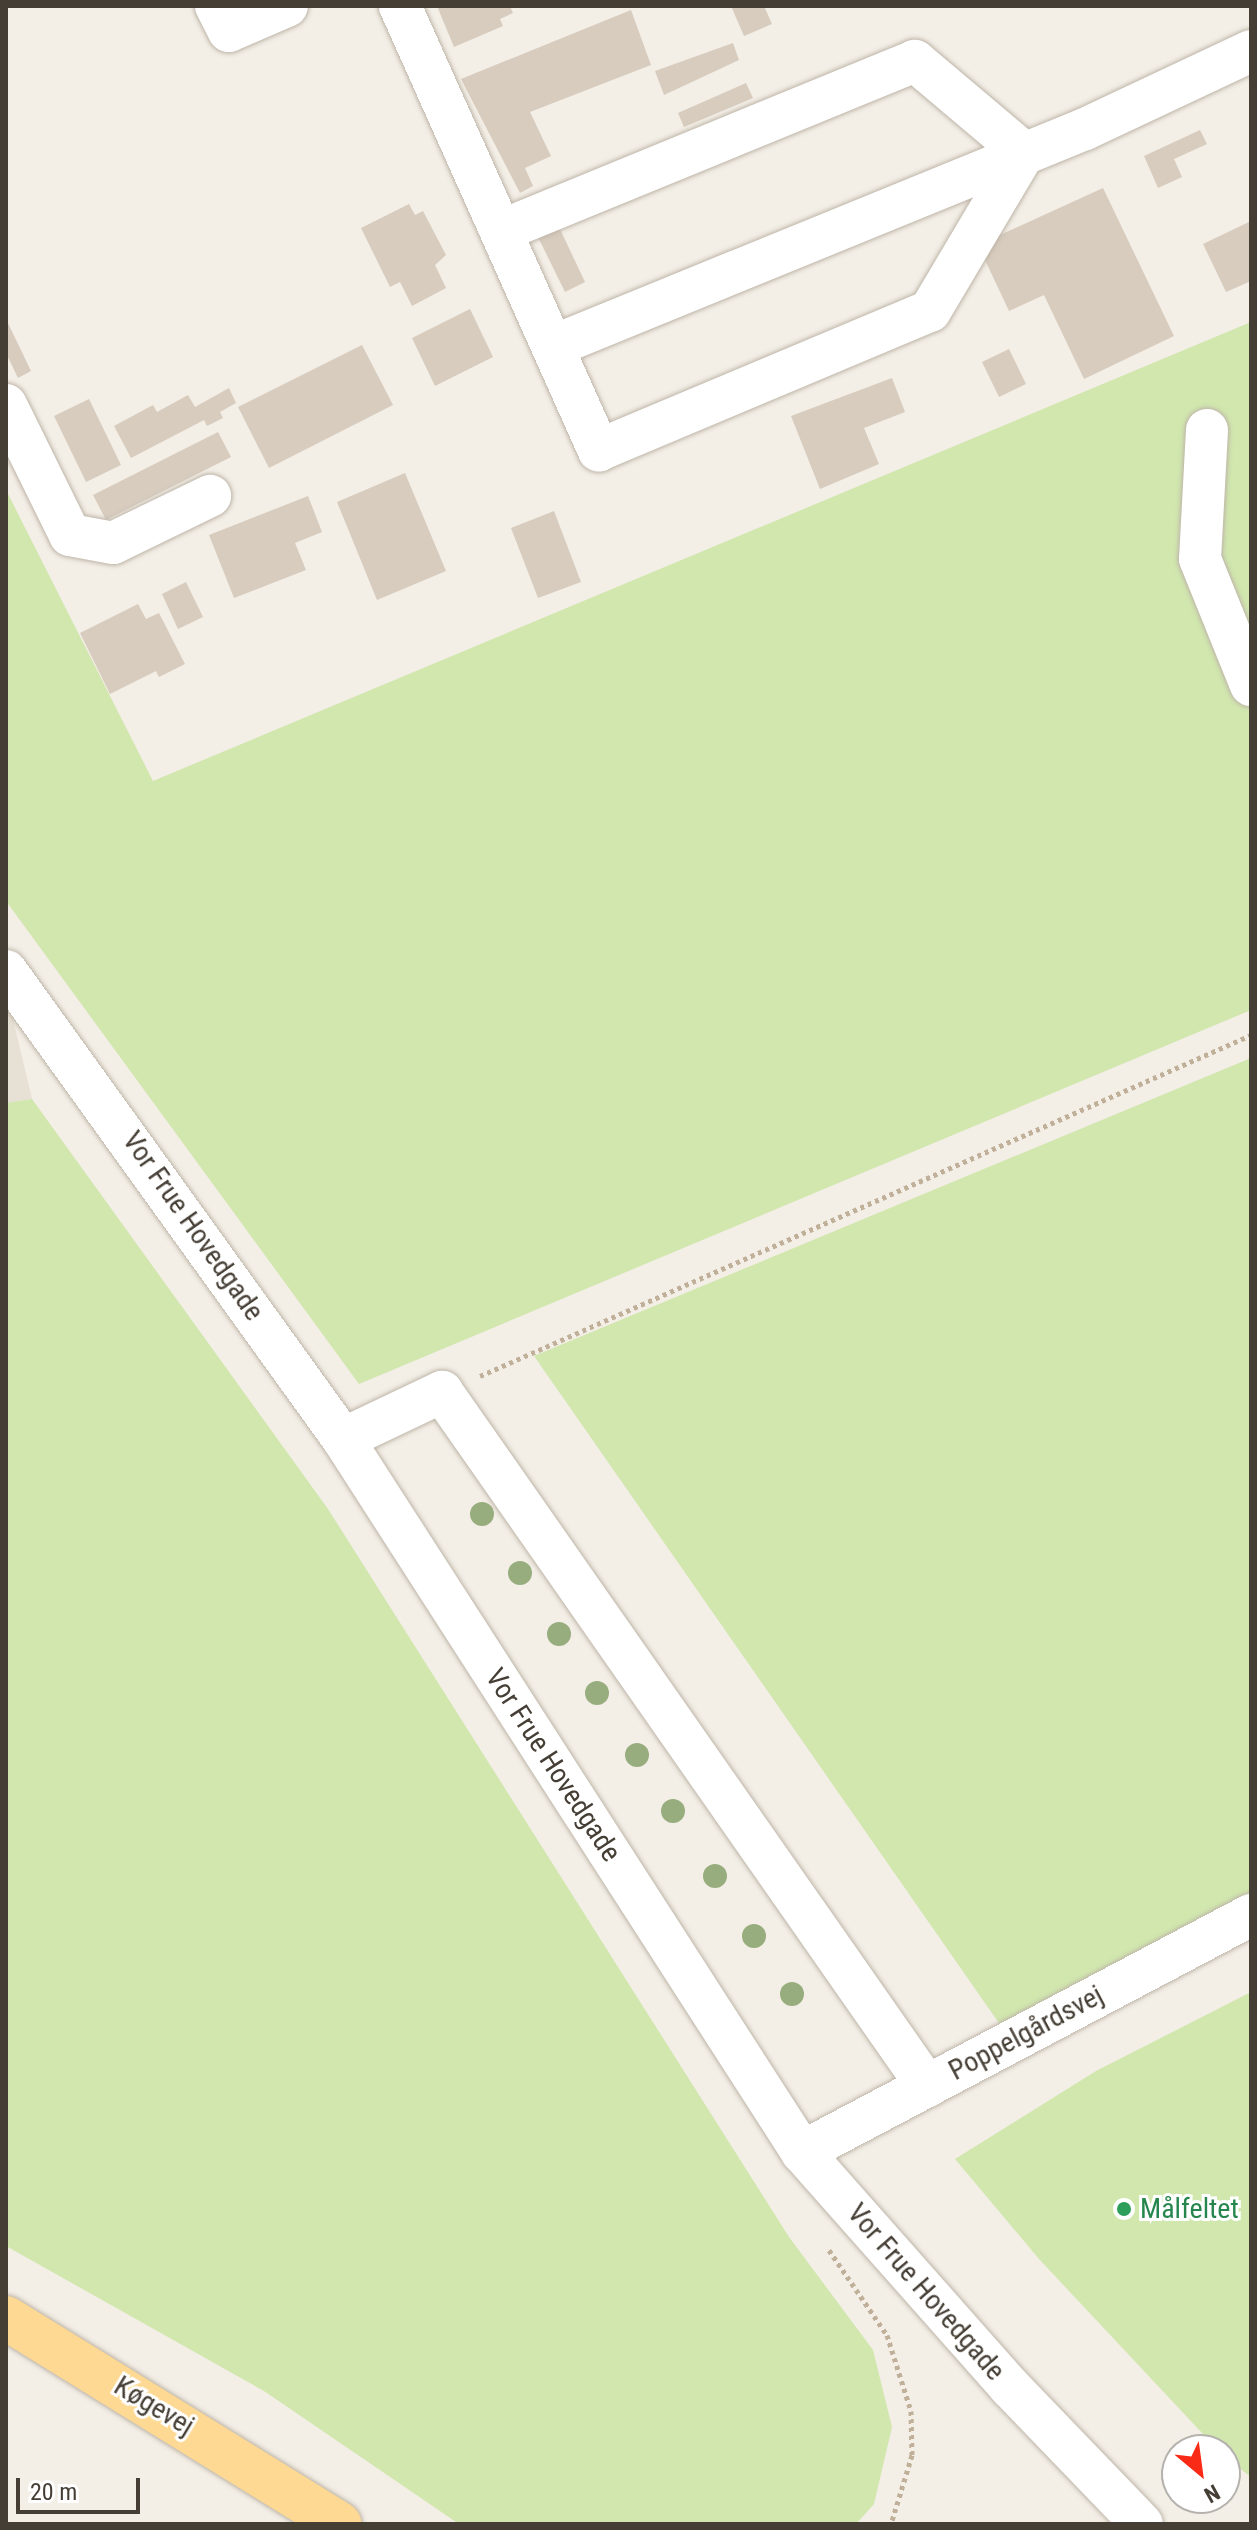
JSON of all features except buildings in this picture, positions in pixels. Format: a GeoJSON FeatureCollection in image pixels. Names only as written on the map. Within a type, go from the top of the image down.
{"type":"FeatureCollection","features":[{"type":"Feature","properties":{"kind":"main road","name":"Køgevej"},"geometry":{"type":"LineString","coordinates":[[6,2318],[340,2524]]}},
{"type":"Feature","properties":{"kind":"street"},"geometry":{"type":"LineString","coordinates":[[216,6],[229,31],[287,6]]}},
{"type":"Feature","properties":{"kind":"street"},"geometry":{"type":"LineString","coordinates":[[400,6],[556,345],[599,450],[930,311],[1024,153]]}},
{"type":"Feature","properties":{"kind":"street"},"geometry":{"type":"LineString","coordinates":[[556,345],[1024,153],[1251,51]]}},
{"type":"Feature","properties":{"kind":"street"},"geometry":{"type":"LineString","coordinates":[[503,230],[915,61],[1024,153]]}},
{"type":"Feature","properties":{"kind":"street"},"geometry":{"type":"LineString","coordinates":[[6,405],[70,535],[113,543],[210,496]]}},
{"type":"Feature","properties":{"kind":"street"},"geometry":{"type":"LineString","coordinates":[[1207,430],[1200,559],[1251,685]]}},
{"type":"Feature","properties":{"kind":"street","name":"Vor Frue Hovedgade"},"geometry":{"type":"LineString","coordinates":[[6,971],[343,1439],[802,2152],[1010,2387],[1142,2524]]}},
{"type":"Feature","properties":{"kind":"street"},"geometry":{"type":"LineString","coordinates":[[343,1439],[442,1392],[927,2086]]}},
{"type":"Feature","properties":{"kind":"street","name":"Poppelgårdsvej"},"geometry":{"type":"LineString","coordinates":[[802,2152],[1251,1915]]}},
{"type":"Feature","properties":{"kind":"path"},"geometry":{"type":"LineString","coordinates":[[442,1392],[1251,1035]]}},
{"type":"Feature","properties":{"kind":"path"},"geometry":{"type":"LineString","coordinates":[[827,2248],[887,2335],[911,2411],[912,2455],[891,2524]]}},
{"type":"Feature","properties":{"kind":"shaded area"},"geometry":{"type":"Polygon","coordinates":[[[6,990],[32,1099],[6,1103],[6,990]]]}},
{"type":"Feature","properties":{"kind":"green space"},"geometry":{"type":"Polygon","coordinates":[[[1251,322],[1251,1010],[359,1384],[6,901],[6,490],[153,781],[1251,322]]]}},
{"type":"Feature","properties":{"kind":"green space"},"geometry":{"type":"Polygon","coordinates":[[[1251,1058],[1251,1893],[1001,2026],[534,1356],[1251,1058]]]}},
{"type":"Feature","properties":{"kind":"green space"},"geometry":{"type":"Polygon","coordinates":[[[32,1099],[328,1509],[789,2237],[873,2350],[892,2427],[874,2504],[856,2524],[459,2524],[264,2391],[6,2246],[6,1103],[32,1099]]]}},
{"type":"Feature","properties":{"kind":"green space","name":"Målfeltet"},"geometry":{"type":"Polygon","coordinates":[[[1251,1992],[1251,2477],[1241,2469],[1241,2434],[1203,2434],[1039,2259],[955,2159],[1096,2071],[1251,1992]]]}},
{"type":"Feature","properties":{"kind":"place","name":"Målfeltet"},"geometry":{"type":"Point","coordinates":[1124,2209]}}]}
